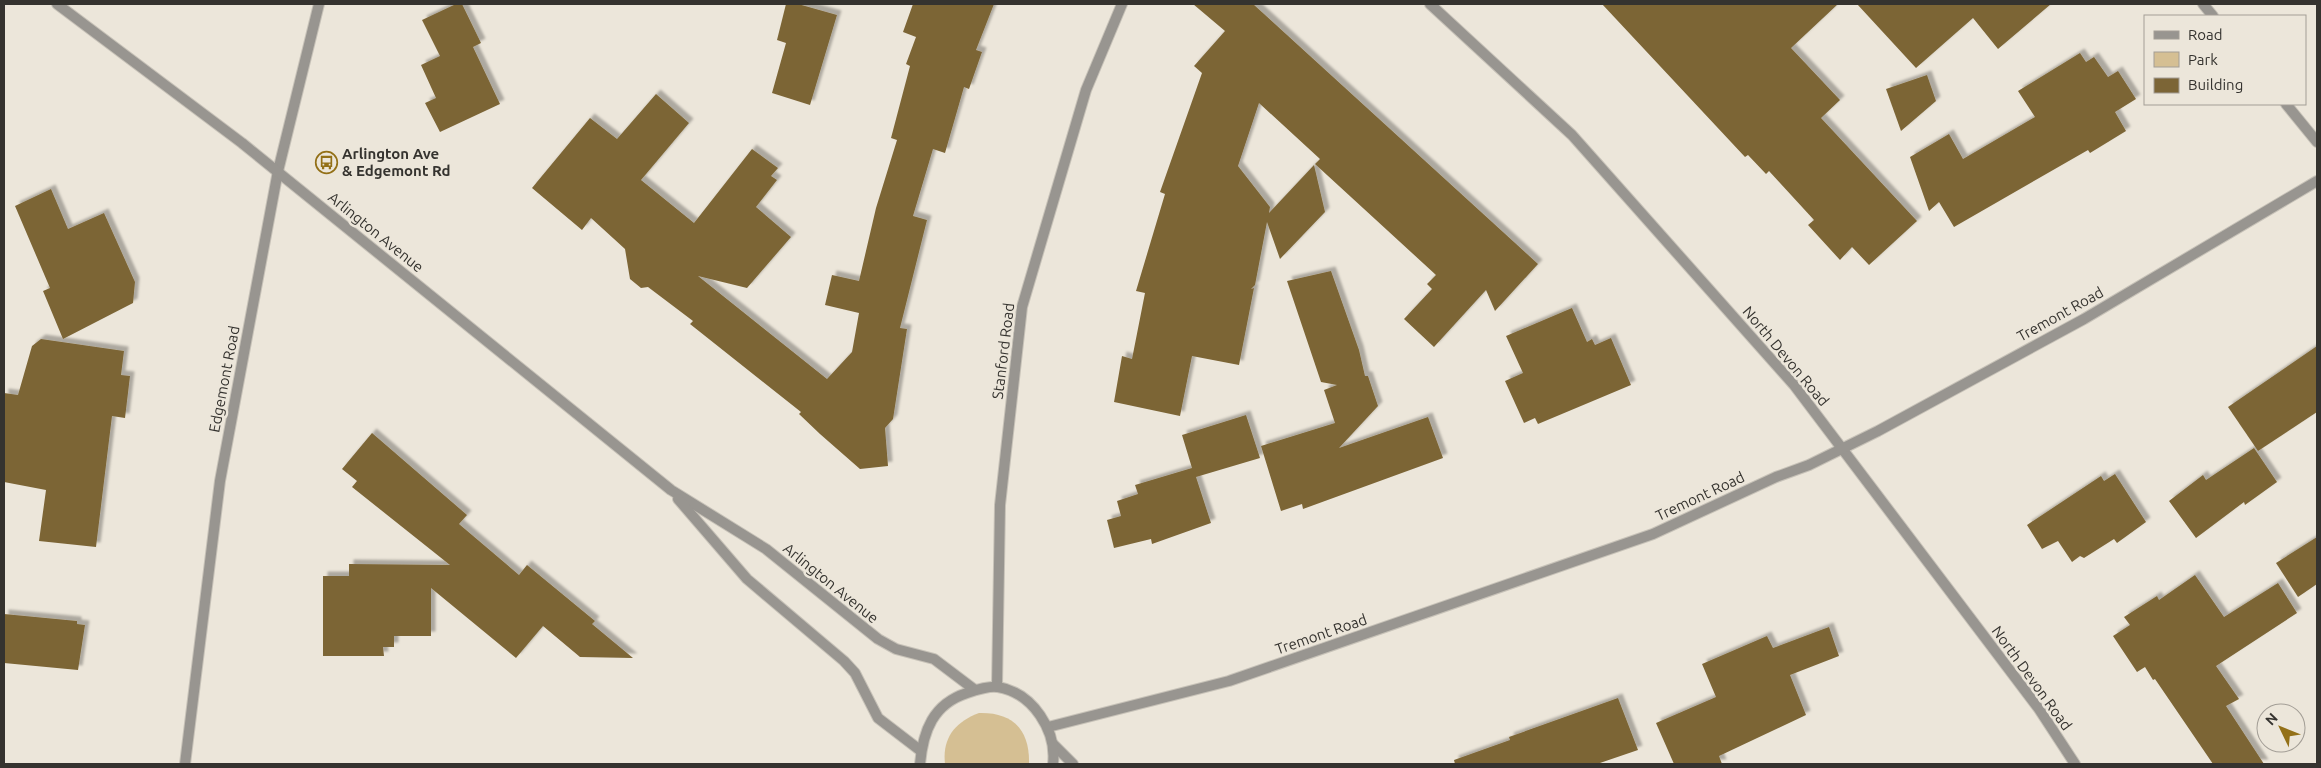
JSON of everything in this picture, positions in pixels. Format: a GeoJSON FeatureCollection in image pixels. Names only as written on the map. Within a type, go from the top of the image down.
{"type":"FeatureCollection","features":[{"type":"Feature","properties":{"kind":"street","name":"Arlington Avenue"},"geometry":{"type":"LineString","coordinates":[[57,4],[94,30],[278,171],[671,490],[766,549],[878,639],[896,649],[934,658],[975,690]]}},
{"type":"Feature","properties":{"kind":"street","name":"Edgemont Road"},"geometry":{"type":"LineString","coordinates":[[186,764],[220,481],[278,171],[319,4]]}},
{"type":"Feature","properties":{"kind":"street","name":"Stanford Road"},"geometry":{"type":"LineString","coordinates":[[997,687],[1000,505],[1022,308],[1086,90],[1122,4]]}},
{"type":"Feature","properties":{"kind":"street","name":"North Devon Road"},"geometry":{"type":"LineString","coordinates":[[1430,4],[1572,136],[1794,385],[2039,709],[2075,764]]}},
{"type":"Feature","properties":{"kind":"street"},"geometry":{"type":"LineString","coordinates":[[2202,4],[2212,15]]}},
{"type":"Feature","properties":{"kind":"street"},"geometry":{"type":"LineString","coordinates":[[2287,105],[2317,142]]}},
{"type":"Feature","properties":{"kind":"street","name":"Tremont Road"},"geometry":{"type":"LineString","coordinates":[[1048,726],[1229,681],[1653,534],[1843,448],[2084,319],[2317,182]]}},
{"type":"Feature","properties":{"kind":"street","name":"Arlington Avenue"},"geometry":{"type":"LineString","coordinates":[[671,490],[747,580],[844,661],[855,673],[878,718],[921,751]]}},
{"type":"Feature","properties":{"kind":"street"},"geometry":{"type":"LineString","coordinates":[[920,764],[926,730],[938,711],[955,697],[975,690],[997,687],[1017,695],[1035,708],[1048,726],[1053,744],[1053,764]]}},
{"type":"Feature","properties":{"kind":"street"},"geometry":{"type":"LineString","coordinates":[[1053,744],[1073,764]]}},
{"type":"Feature","properties":{"kind":"green space"},"geometry":{"type":"Polygon","coordinates":[[[979,713],[1001,716],[1017,725],[1023,733],[1026,742],[1029,752],[1029,764],[945,764],[946,746],[952,732],[963,721],[979,713]]]}},
{"type":"Feature","properties":{"kind":"building"},"geometry":{"type":"Polygon","coordinates":[[[456,4],[462,4],[481,43],[473,47],[500,104],[440,132],[425,103],[436,98],[421,65],[440,56],[422,20],[456,4]]]}},
{"type":"Feature","properties":{"kind":"building"},"geometry":{"type":"Polygon","coordinates":[[[786,4],[798,4],[837,15],[810,105],[772,93],[786,43],[777,40],[786,4]]]}},
{"type":"Feature","properties":{"kind":"building"},"geometry":{"type":"Polygon","coordinates":[[[913,4],[994,4],[976,50],[982,52],[969,89],[964,87],[945,153],[933,149],[913,216],[927,220],[900,328],[907,329],[893,419],[885,428],[888,466],[860,469],[799,414],[801,412],[690,324],[693,321],[648,287],[641,288],[630,279],[625,249],[591,218],[582,230],[532,188],[590,118],[617,139],[656,94],[689,123],[641,180],[694,223],[752,149],[778,168],[771,176],[777,180],[756,207],[791,237],[747,288],[698,276],[827,379],[852,352],[859,313],[825,305],[832,275],[859,281],[876,208],[897,140],[891,138],[910,66],[906,64],[916,37],[903,32],[913,4]]]}},
{"type":"Feature","properties":{"kind":"building"},"geometry":{"type":"Polygon","coordinates":[[[1193,4],[1253,4],[1538,264],[1495,311],[1486,290],[1434,347],[1404,319],[1432,289],[1427,284],[1436,275],[1315,164],[1320,159],[1259,103],[1238,166],[1270,207],[1269,213],[1314,165],[1325,212],[1280,259],[1267,222],[1255,285],[1251,289],[1254,288],[1239,365],[1192,356],[1180,416],[1114,402],[1122,356],[1132,359],[1145,293],[1136,291],[1165,194],[1160,192],[1202,73],[1194,66],[1225,31],[1193,4]]]}},
{"type":"Feature","properties":{"kind":"building"},"geometry":{"type":"Polygon","coordinates":[[[1602,4],[1838,4],[1791,48],[1840,100],[1821,118],[1917,221],[1869,265],[1852,247],[1840,260],[1808,225],[1814,220],[1769,171],[1766,174],[1748,155],[1745,157],[1602,4]]]}},
{"type":"Feature","properties":{"kind":"building"},"geometry":{"type":"Polygon","coordinates":[[[1857,4],[2051,4],[1998,49],[1973,18],[1916,68],[1857,4]]]}},
{"type":"Feature","properties":{"kind":"building"},"geometry":{"type":"Polygon","coordinates":[[[2080,53],[2086,62],[2094,57],[2108,77],[2118,71],[2136,99],[2115,112],[2126,131],[2090,153],[2088,150],[1954,227],[1939,202],[1929,211],[1910,157],[1949,134],[1963,159],[2035,117],[2018,91],[2080,53]]]}},
{"type":"Feature","properties":{"kind":"building"},"geometry":{"type":"Polygon","coordinates":[[[1927,75],[1936,101],[1901,131],[1886,89],[1927,75]]]}},
{"type":"Feature","properties":{"kind":"building"},"geometry":{"type":"Polygon","coordinates":[[[51,189],[68,229],[104,213],[135,282],[133,303],[63,339],[43,291],[50,288],[15,206],[51,189]]]}},
{"type":"Feature","properties":{"kind":"building"},"geometry":{"type":"Polygon","coordinates":[[[1331,271],[1359,350],[1365,376],[1368,376],[1378,406],[1339,448],[1428,417],[1443,458],[1303,509],[1302,504],[1281,511],[1261,446],[1335,423],[1324,390],[1337,385],[1321,382],[1287,281],[1331,271]]]}},
{"type":"Feature","properties":{"kind":"building"},"geometry":{"type":"Polygon","coordinates":[[[1572,308],[1587,342],[1592,339],[1595,345],[1611,338],[1631,385],[1538,424],[1535,418],[1524,423],[1505,381],[1523,373],[1506,336],[1572,308]]]}},
{"type":"Feature","properties":{"kind":"building"},"geometry":{"type":"Polygon","coordinates":[[[41,339],[124,351],[121,375],[130,376],[125,418],[112,416],[96,547],[39,541],[46,490],[4,482],[4,393],[18,395],[32,346],[41,339]]]}},
{"type":"Feature","properties":{"kind":"building"},"geometry":{"type":"Polygon","coordinates":[[[2317,346],[2317,412],[2258,451],[2228,407],[2317,346]]]}},
{"type":"Feature","properties":{"kind":"building"},"geometry":{"type":"Polygon","coordinates":[[[1246,415],[1260,458],[1196,477],[1211,523],[1152,544],[1151,539],[1114,548],[1107,520],[1121,516],[1117,501],[1138,494],[1135,485],[1192,468],[1182,435],[1246,415]]]}},
{"type":"Feature","properties":{"kind":"building"},"geometry":{"type":"Polygon","coordinates":[[[372,433],[467,515],[459,524],[519,575],[527,565],[595,621],[592,624],[633,658],[580,657],[543,626],[516,658],[431,588],[431,636],[394,636],[394,647],[383,647],[384,656],[323,656],[323,576],[349,576],[349,564],[450,565],[352,487],[357,481],[342,469],[372,433]]]}},
{"type":"Feature","properties":{"kind":"building"},"geometry":{"type":"Polygon","coordinates":[[[2254,448],[2277,482],[2245,505],[2244,502],[2196,538],[2169,501],[2203,475],[2206,480],[2254,448]]]}},
{"type":"Feature","properties":{"kind":"building"},"geometry":{"type":"Polygon","coordinates":[[[2115,474],[2146,522],[2117,543],[2114,539],[2084,558],[2080,556],[2072,562],[2058,541],[2042,549],[2027,525],[2101,476],[2104,481],[2115,474]]]}},
{"type":"Feature","properties":{"kind":"building"},"geometry":{"type":"Polygon","coordinates":[[[2317,537],[2317,584],[2298,597],[2276,563],[2317,537]]]}},
{"type":"Feature","properties":{"kind":"building"},"geometry":{"type":"Polygon","coordinates":[[[2195,575],[2224,617],[2278,583],[2297,613],[2216,666],[2239,699],[2226,706],[2264,764],[2213,764],[2155,679],[2153,680],[2145,667],[2137,672],[2113,636],[2130,625],[2124,617],[2157,596],[2159,600],[2195,575]]]}},
{"type":"Feature","properties":{"kind":"building"},"geometry":{"type":"Polygon","coordinates":[[[4,614],[77,621],[77,624],[85,625],[78,670],[4,663],[4,614]]]}},
{"type":"Feature","properties":{"kind":"building"},"geometry":{"type":"Polygon","coordinates":[[[1829,627],[1839,656],[1790,675],[1806,715],[1719,756],[1722,764],[1674,764],[1656,723],[1716,697],[1702,664],[1767,636],[1773,648],[1829,627]]]}},
{"type":"Feature","properties":{"kind":"building"},"geometry":{"type":"Polygon","coordinates":[[[1618,698],[1638,750],[1597,764],[1455,764],[1454,760],[1510,740],[1509,737],[1618,698]]]}},
{"type":"Feature","properties":{"kind":"place","name":"Arlington Ave & Edgemont Rd"},"geometry":{"type":"Point","coordinates":[326,162]}}]}
